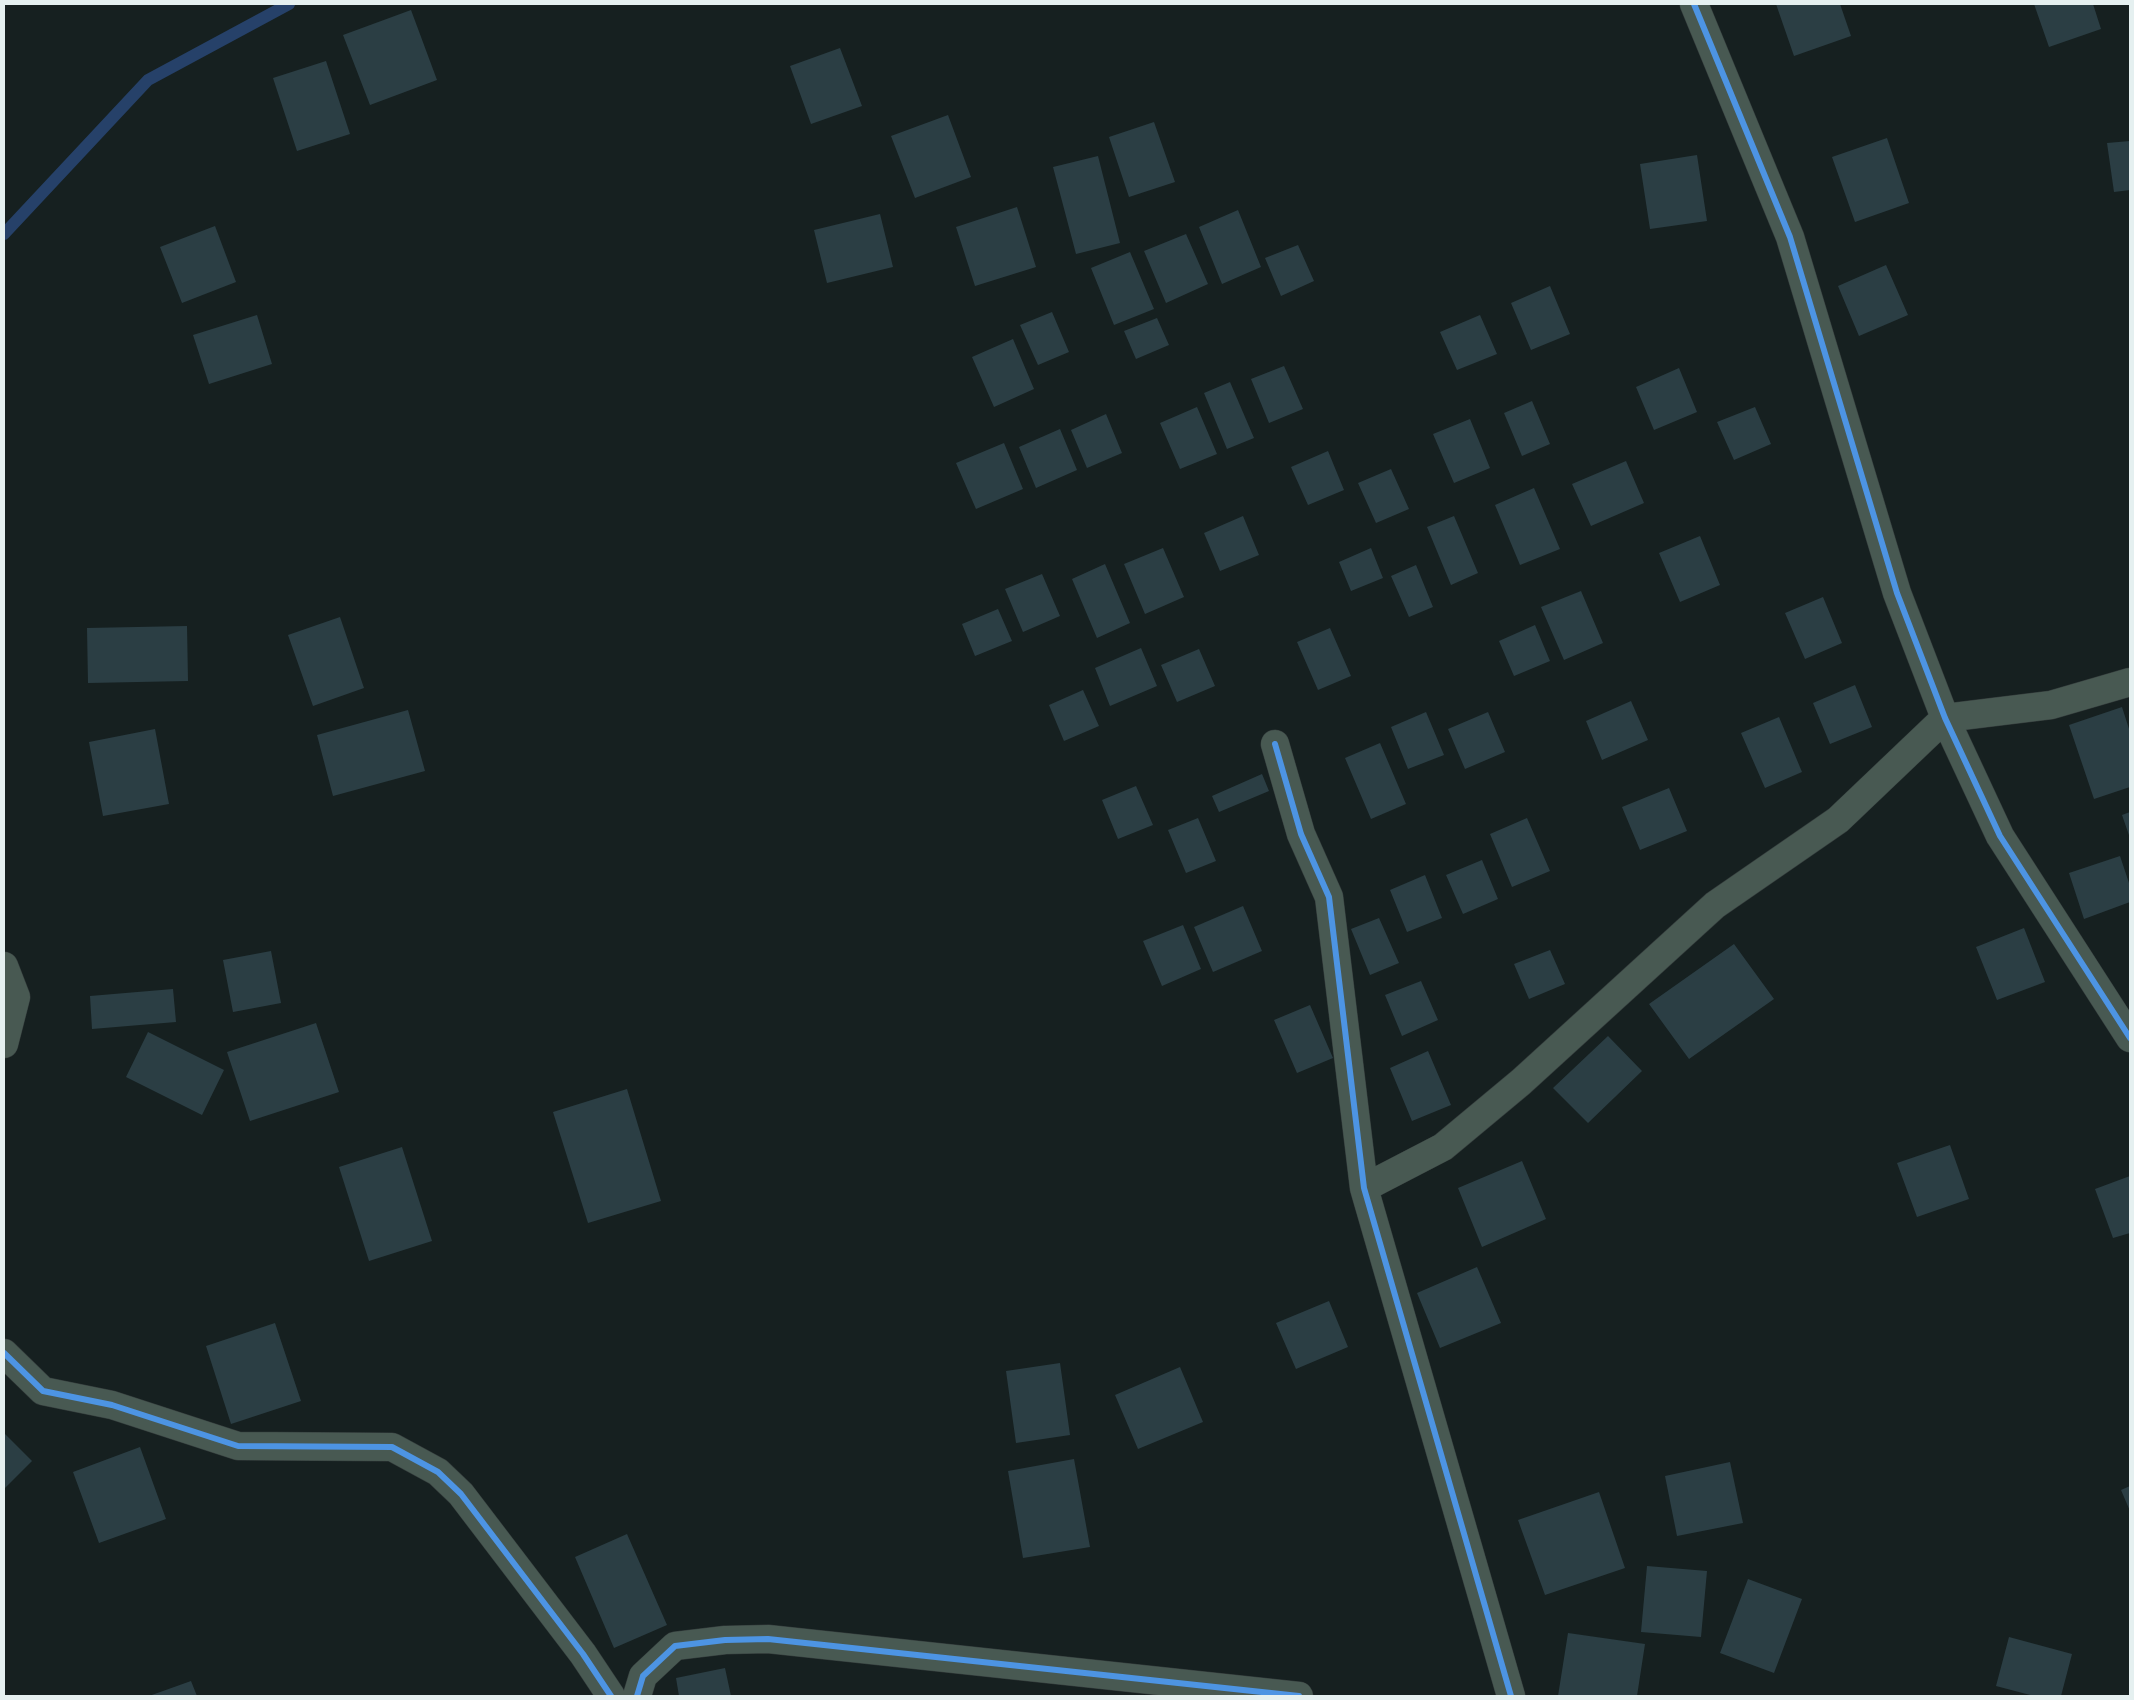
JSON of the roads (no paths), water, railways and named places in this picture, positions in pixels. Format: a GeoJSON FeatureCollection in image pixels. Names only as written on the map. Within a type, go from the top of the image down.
{"type":"FeatureCollection","features":[{"type":"Feature","properties":{"kind":"street"},"geometry":{"type":"LineString","coordinates":[[1694,4],[1790,237],[1898,593],[1945,718],[2000,836],[2130,1038]]}},
{"type":"Feature","properties":{"kind":"street"},"geometry":{"type":"LineString","coordinates":[[1364,1188],[1443,1147],[1521,1082],[1715,905],[1838,820],[1945,718],[2051,705],[2130,682]]}},
{"type":"Feature","properties":{"kind":"street"},"geometry":{"type":"LineString","coordinates":[[1275,744],[1301,834],[1329,897],[1364,1188],[1511,1696]]}},
{"type":"Feature","properties":{"kind":"street"},"geometry":{"type":"LineString","coordinates":[[4,966],[16,997],[4,1044]]}},
{"type":"Feature","properties":{"kind":"street"},"geometry":{"type":"LineString","coordinates":[[4,1353],[43,1391],[112,1406],[238,1446],[392,1448],[438,1472],[461,1494],[583,1654],[611,1696]]}},
{"type":"Feature","properties":{"kind":"street"},"geometry":{"type":"LineString","coordinates":[[637,1696],[643,1676],[675,1646],[725,1640],[768,1640],[1299,1696]]}},
{"type":"Feature","properties":{"kind":"waterway"},"geometry":{"type":"LineString","coordinates":[[4,234],[148,80],[289,4]]}}]}
